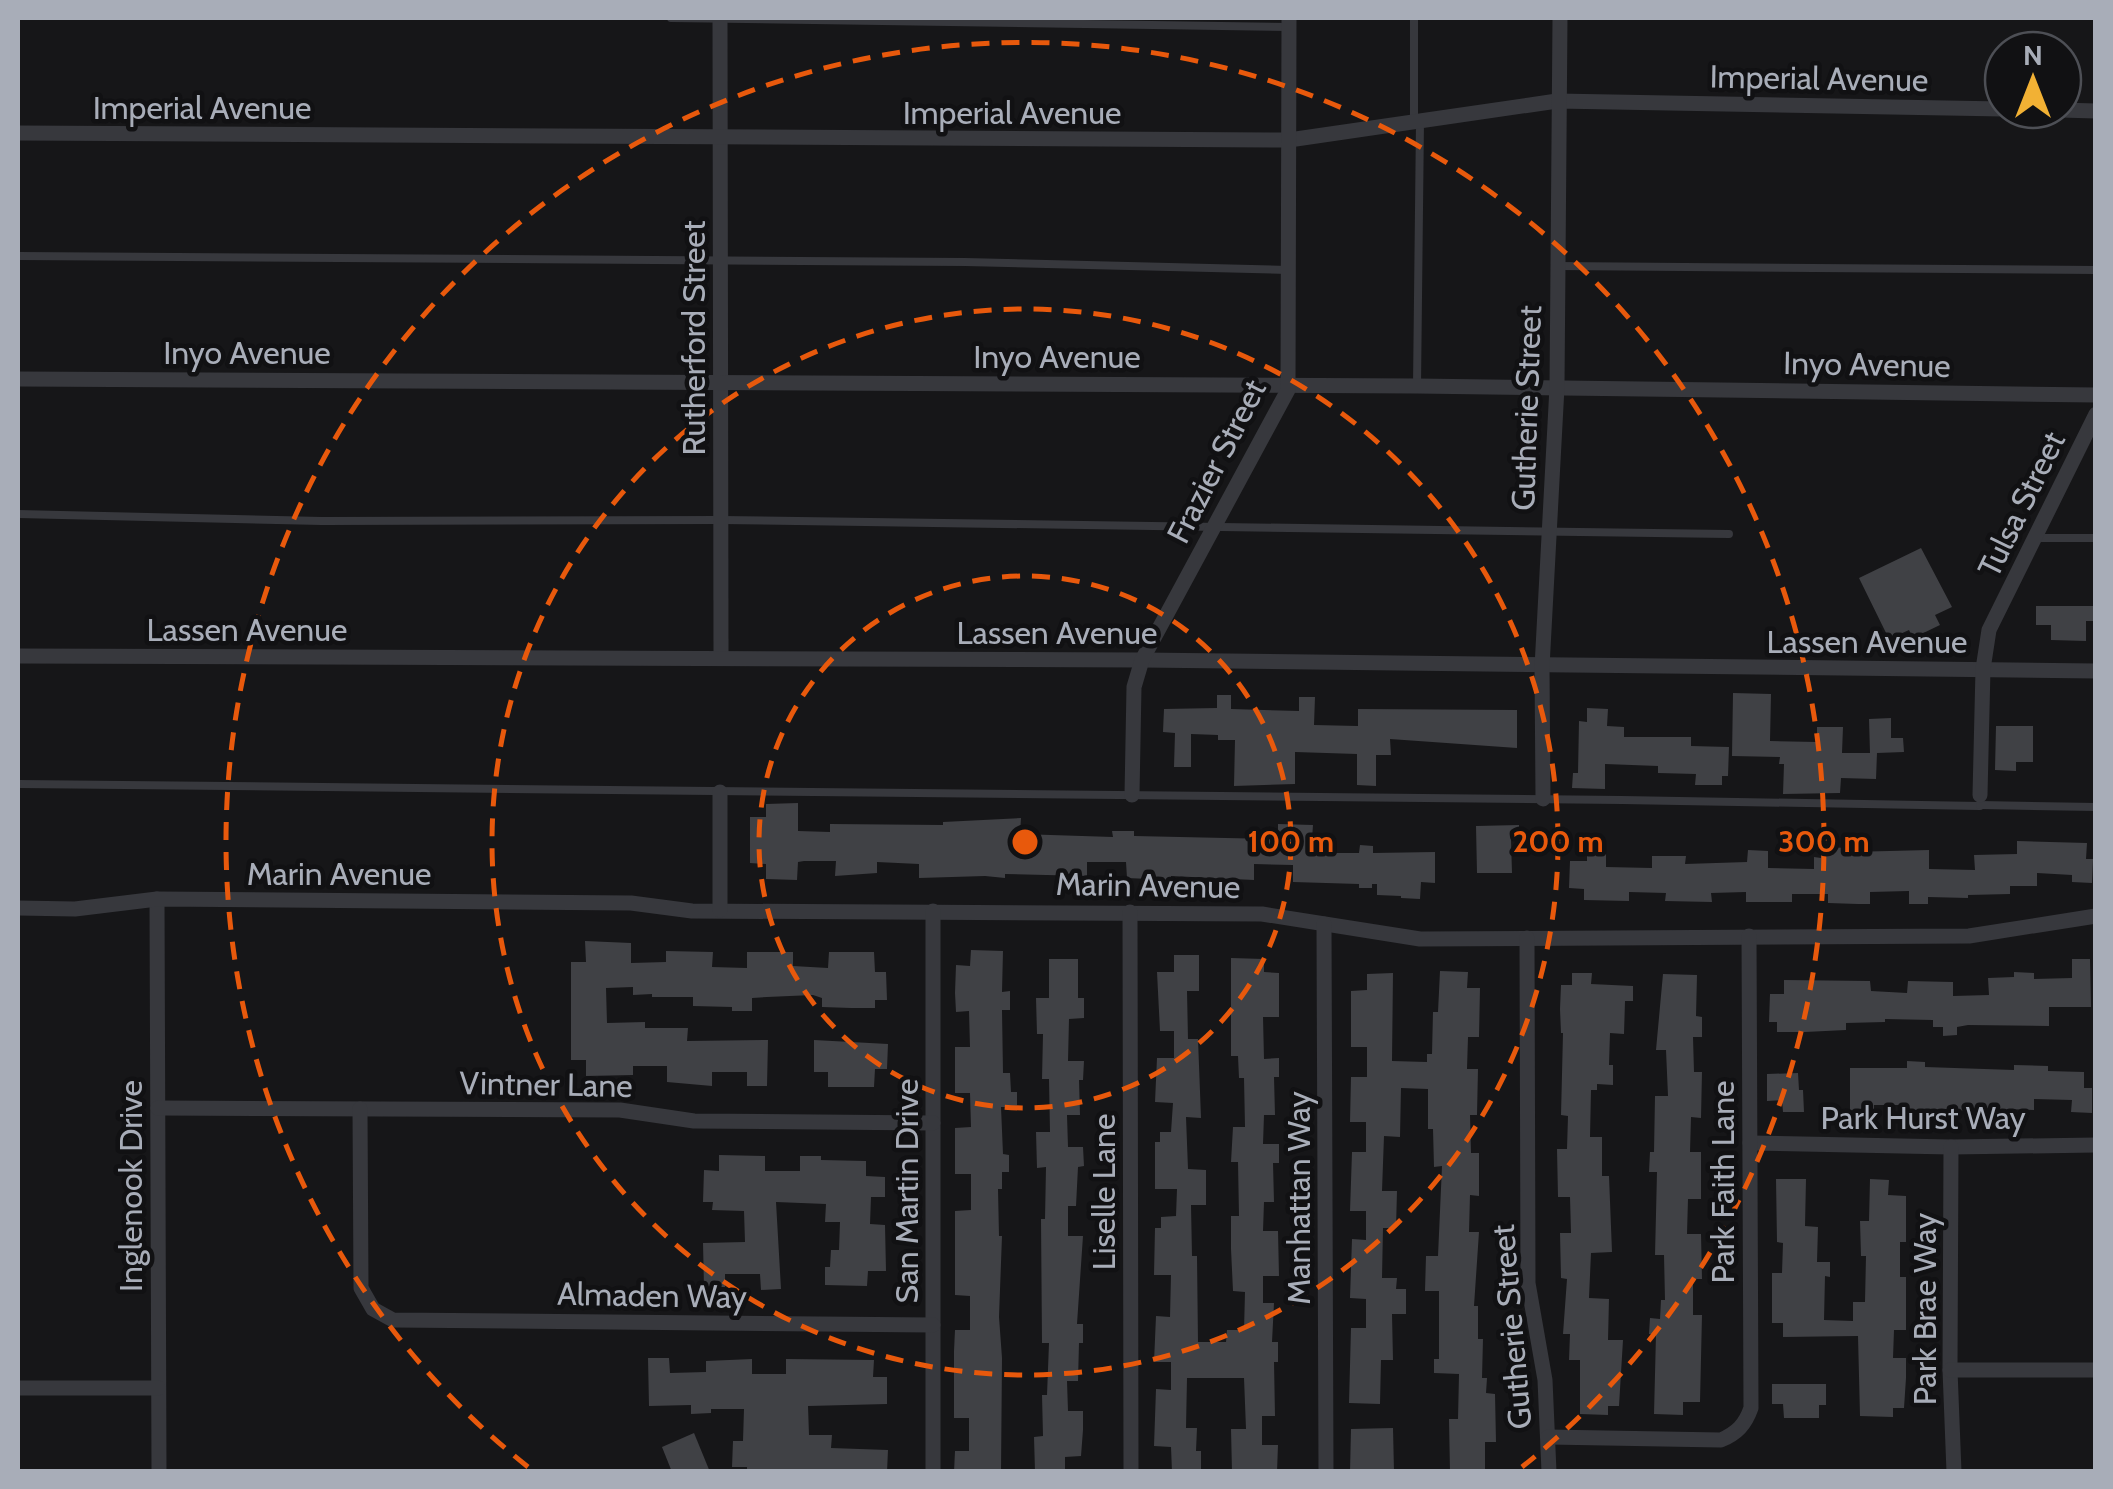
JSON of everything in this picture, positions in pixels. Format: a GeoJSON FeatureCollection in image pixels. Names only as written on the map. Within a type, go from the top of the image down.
{"type":"FeatureCollection","features":[{"type":"Feature","properties":{"kind":"street","name":"Rutherford Street"},"geometry":{"type":"LineString","coordinates":[[720,18],[721,658]]}},
{"type":"Feature","properties":{"kind":"street","name":"Gutherie Street"},"geometry":{"type":"LineString","coordinates":[[1543,799],[1542,667],[1558,387],[1560,18]]}},
{"type":"Feature","properties":{"kind":"street","name":"Frazier Street"},"geometry":{"type":"LineString","coordinates":[[1132,795],[1134,687],[1142,660],[1288,390],[1289,22]]}},
{"type":"Feature","properties":{"kind":"street","name":"Imperial Avenue"},"geometry":{"type":"LineString","coordinates":[[18,133],[1289,140],[1558,101],[1983,109]]}},
{"type":"Feature","properties":{"kind":"street","name":"Inyo Avenue"},"geometry":{"type":"LineString","coordinates":[[18,379],[1558,387],[2096,395]]}},
{"type":"Feature","properties":{"kind":"street","name":"Tulsa Street"},"geometry":{"type":"LineString","coordinates":[[1980,801],[1983,669],[1988,630],[2096,414]]}},
{"type":"Feature","properties":{"kind":"street","name":"Lassen Avenue"},"geometry":{"type":"LineString","coordinates":[[18,656],[1142,660],[2096,671]]}},
{"type":"Feature","properties":{"kind":"street"},"geometry":{"type":"LineString","coordinates":[[720,792],[720,910]]}},
{"type":"Feature","properties":{"kind":"street","name":"Marin Avenue"},"geometry":{"type":"LineString","coordinates":[[18,908],[74,909],[157,900],[630,903],[692,911],[1262,914],[1420,940],[1970,936],[2096,916]]}},
{"type":"Feature","properties":{"kind":"street","name":"Inglenook Drive"},"geometry":{"type":"LineString","coordinates":[[157,900],[158,1472]]}},
{"type":"Feature","properties":{"kind":"street","name":"San Martin Drive"},"geometry":{"type":"LineString","coordinates":[[933,911],[934,1472]]}},
{"type":"Feature","properties":{"kind":"street","name":"Liselle Lane"},"geometry":{"type":"LineString","coordinates":[[1130,912],[1130,1472]]}},
{"type":"Feature","properties":{"kind":"street","name":"Manhattan Way"},"geometry":{"type":"LineString","coordinates":[[1324,924],[1326,1472]]}},
{"type":"Feature","properties":{"kind":"street","name":"Park Faith Lane"},"geometry":{"type":"LineString","coordinates":[[1548,1438],[1721,1440],[1743,1426],[1751,1408],[1748,936]]}},
{"type":"Feature","properties":{"kind":"street","name":"Gutherie Street"},"geometry":{"type":"LineString","coordinates":[[1526,938],[1528,1282],[1545,1380],[1548,1472]]}},
{"type":"Feature","properties":{"kind":"street","name":"Vintner Lane"},"geometry":{"type":"LineString","coordinates":[[158,1108],[620,1110],[694,1121],[933,1123]]}},
{"type":"Feature","properties":{"kind":"street","name":"Almaden Way"},"geometry":{"type":"LineString","coordinates":[[360,1109],[362,1288],[373,1308],[394,1320],[933,1326]]}},
{"type":"Feature","properties":{"kind":"street","name":"Park Hurst Way"},"geometry":{"type":"LineString","coordinates":[[1750,1143],[2096,1145]]}},
{"type":"Feature","properties":{"kind":"street","name":"Park Brae Way"},"geometry":{"type":"LineString","coordinates":[[1951,1147],[1950,1370],[1954,1472]]}},
{"type":"Feature","properties":{"kind":"street"},"geometry":{"type":"LineString","coordinates":[[1950,1370],[2096,1370]]}},
{"type":"Feature","properties":{"kind":"street"},"geometry":{"type":"LineString","coordinates":[[18,1388],[158,1388]]}},
{"type":"Feature","properties":{"kind":"lane"},"geometry":{"type":"LineString","coordinates":[[671,18],[1289,22]]}},
{"type":"Feature","properties":{"kind":"lane"},"geometry":{"type":"LineString","coordinates":[[1414,18],[1417,386]]}},
{"type":"Feature","properties":{"kind":"lane"},"geometry":{"type":"LineString","coordinates":[[18,256],[966,262],[1288,270]]}},
{"type":"Feature","properties":{"kind":"lane"},"geometry":{"type":"LineString","coordinates":[[1558,266],[2096,270]]}},
{"type":"Feature","properties":{"kind":"lane"},"geometry":{"type":"LineString","coordinates":[[18,514],[1729,534]]}},
{"type":"Feature","properties":{"kind":"lane"},"geometry":{"type":"LineString","coordinates":[[2034,538],[2096,538]]}},
{"type":"Feature","properties":{"kind":"lane"},"geometry":{"type":"LineString","coordinates":[[18,784],[1980,801],[2096,807]]}},
{"type":"Feature","properties":{"kind":"building"},"geometry":{"type":"Polygon","coordinates":[[[1921,548],[1952,607],[1935,615],[1940,625],[1913,638],[1909,630],[1889,639],[1859,578],[1921,548]]]}},
{"type":"Feature","properties":{"kind":"building"},"geometry":{"type":"Polygon","coordinates":[[[2036,606],[2096,606],[2096,621],[2086,621],[2086,641],[2051,640],[2051,625],[2036,625],[2036,606]]]}},
{"type":"Feature","properties":{"kind":"building"},"geometry":{"type":"Polygon","coordinates":[[[1733,693],[1771,694],[1770,741],[1817,742],[1817,727],[1843,727],[1842,753],[1870,753],[1869,719],[1891,718],[1891,738],[1903,738],[1904,752],[1877,753],[1876,779],[1841,778],[1840,793],[1783,794],[1784,764],[1779,764],[1780,757],[1732,756],[1733,693]]]}},
{"type":"Feature","properties":{"kind":"building"},"geometry":{"type":"Polygon","coordinates":[[[1217,695],[1231,695],[1231,709],[1299,711],[1299,697],[1315,697],[1314,725],[1358,726],[1358,709],[1517,710],[1517,748],[1390,739],[1391,755],[1376,755],[1376,786],[1357,785],[1357,754],[1295,752],[1295,784],[1234,786],[1235,740],[1191,734],[1191,767],[1174,767],[1175,733],[1163,732],[1164,709],[1217,708],[1217,695]]]}},
{"type":"Feature","properties":{"kind":"building"},"geometry":{"type":"Polygon","coordinates":[[[1587,708],[1608,709],[1607,726],[1624,727],[1624,737],[1691,737],[1691,746],[1729,747],[1728,776],[1722,776],[1722,785],[1695,785],[1696,774],[1658,773],[1658,766],[1605,764],[1605,789],[1572,788],[1573,773],[1578,773],[1579,721],[1587,722],[1587,708]]]}},
{"type":"Feature","properties":{"kind":"building"},"geometry":{"type":"Polygon","coordinates":[[[1996,726],[2033,726],[2033,762],[2016,762],[2016,771],[1995,770],[1996,726]]]}},
{"type":"Feature","properties":{"kind":"building"},"geometry":{"type":"Polygon","coordinates":[[[798,803],[798,831],[830,832],[830,824],[943,825],[1021,818],[1020,834],[1113,837],[1112,831],[1134,831],[1134,836],[1278,839],[1278,824],[1313,825],[1311,853],[1359,853],[1360,845],[1373,846],[1373,853],[1435,852],[1435,883],[1421,882],[1420,899],[1401,898],[1377,895],[1377,884],[1359,888],[1359,884],[1293,882],[1293,865],[1254,864],[1254,880],[1171,876],[1171,880],[1127,878],[1126,862],[1087,862],[1087,876],[919,878],[919,864],[877,862],[877,873],[835,876],[836,861],[804,861],[798,862],[797,880],[766,879],[766,864],[750,863],[750,817],[766,817],[766,804],[798,803]]]}},
{"type":"Feature","properties":{"kind":"building"},"geometry":{"type":"Polygon","coordinates":[[[1519,825],[1519,840],[1511,840],[1512,873],[1477,873],[1476,826],[1519,825]]]}},
{"type":"Feature","properties":{"kind":"building"},"geometry":{"type":"Polygon","coordinates":[[[2017,841],[2087,843],[2086,859],[2093,859],[2092,883],[2072,882],[2072,875],[2037,873],[2037,886],[2010,886],[2010,894],[1928,897],[1928,904],[1909,904],[1909,891],[1870,892],[1870,904],[1858,904],[1828,903],[1828,894],[1792,894],[1792,902],[1746,902],[1746,892],[1711,893],[1712,902],[1665,901],[1666,893],[1629,892],[1629,901],[1584,900],[1584,889],[1569,888],[1570,861],[1587,861],[1587,848],[1606,848],[1606,867],[1652,868],[1652,856],[1686,856],[1685,864],[1747,862],[1748,850],[1768,851],[1768,868],[1814,869],[1814,857],[1821,858],[1821,847],[1849,848],[1849,852],[1929,850],[1929,869],[1975,870],[1974,855],[2017,854],[2017,841]]]}},
{"type":"Feature","properties":{"kind":"building"},"geometry":{"type":"Polygon","coordinates":[[[585,941],[631,943],[631,963],[666,962],[666,951],[713,952],[712,967],[747,968],[747,952],[793,952],[793,966],[828,968],[829,952],[874,952],[875,972],[886,972],[887,1000],[875,1000],[875,1008],[851,1008],[822,1007],[822,998],[813,995],[752,998],[752,1011],[732,1011],[732,1007],[693,1006],[693,997],[652,997],[633,995],[633,987],[606,988],[607,1023],[645,1022],[645,1028],[688,1028],[687,1041],[768,1040],[767,1086],[747,1086],[747,1072],[712,1072],[712,1086],[667,1082],[667,1066],[633,1066],[633,1075],[586,1076],[586,1060],[571,1060],[571,962],[586,962],[585,941]]]}},
{"type":"Feature","properties":{"kind":"building"},"geometry":{"type":"Polygon","coordinates":[[[971,950],[1003,951],[1002,992],[1010,991],[1010,1010],[1002,1010],[1003,1073],[1010,1073],[1011,1092],[1017,1092],[1017,1107],[1001,1107],[1003,1154],[1009,1155],[1009,1172],[1002,1172],[1002,1189],[998,1189],[1002,1236],[1001,1472],[954,1472],[955,1451],[969,1451],[969,1418],[954,1418],[955,1330],[970,1330],[970,1296],[955,1295],[955,1211],[971,1210],[971,1174],[955,1174],[955,1128],[971,1127],[970,1093],[955,1093],[955,1047],[970,1047],[969,1011],[956,1012],[955,993],[956,965],[970,966],[971,950]]]}},
{"type":"Feature","properties":{"kind":"building"},"geometry":{"type":"Polygon","coordinates":[[[1174,955],[1199,955],[1199,991],[1187,991],[1188,1039],[1198,1039],[1201,1118],[1186,1117],[1188,1169],[1206,1170],[1206,1205],[1191,1205],[1192,1256],[1197,1256],[1198,1342],[1226,1342],[1227,1330],[1244,1330],[1245,1292],[1233,1291],[1231,1249],[1231,1216],[1239,1216],[1238,1162],[1231,1162],[1233,1127],[1245,1127],[1244,1078],[1239,1078],[1238,1056],[1231,1056],[1231,958],[1264,959],[1264,972],[1279,973],[1279,1017],[1263,1017],[1264,1059],[1279,1058],[1279,1077],[1274,1077],[1275,1115],[1264,1115],[1263,1144],[1279,1144],[1279,1163],[1273,1163],[1274,1202],[1264,1202],[1263,1231],[1278,1231],[1279,1276],[1263,1276],[1263,1303],[1274,1303],[1272,1342],[1278,1342],[1278,1362],[1274,1362],[1275,1416],[1262,1416],[1262,1445],[1278,1445],[1277,1472],[1232,1472],[1231,1429],[1246,1429],[1244,1378],[1187,1378],[1186,1428],[1197,1428],[1196,1451],[1201,1451],[1201,1472],[1172,1472],[1171,1447],[1154,1446],[1156,1389],[1171,1390],[1171,1362],[1154,1362],[1156,1316],[1170,1317],[1171,1275],[1154,1275],[1155,1228],[1161,1228],[1161,1217],[1176,1216],[1177,1189],[1155,1189],[1155,1142],[1160,1142],[1160,1132],[1171,1132],[1173,1103],[1155,1102],[1157,1058],[1174,1058],[1174,1031],[1160,1031],[1157,972],[1174,972],[1174,955]]]}},
{"type":"Feature","properties":{"kind":"building"},"geometry":{"type":"Polygon","coordinates":[[[1049,959],[1078,959],[1078,998],[1084,998],[1084,1018],[1069,1019],[1068,1061],[1084,1061],[1083,1080],[1079,1080],[1080,1115],[1067,1115],[1068,1147],[1083,1147],[1084,1166],[1078,1167],[1076,1206],[1068,1206],[1068,1236],[1083,1236],[1077,1324],[1083,1324],[1083,1343],[1079,1343],[1078,1381],[1067,1381],[1068,1411],[1083,1411],[1083,1430],[1081,1456],[1065,1457],[1065,1472],[1035,1472],[1034,1437],[1043,1436],[1042,1395],[1047,1395],[1049,1343],[1042,1343],[1041,1219],[1045,1219],[1046,1167],[1037,1168],[1036,1132],[1050,1132],[1049,1079],[1042,1079],[1043,1034],[1037,1034],[1036,998],[1049,998],[1049,959]]]}},
{"type":"Feature","properties":{"kind":"building"},"geometry":{"type":"Polygon","coordinates":[[[2072,959],[2090,959],[2091,1007],[2049,1007],[2049,1026],[1968,1025],[1957,1027],[1957,1035],[1943,1036],[1943,1027],[1933,1027],[1933,1020],[1885,1019],[1846,1023],[1846,1030],[1805,1032],[1777,1032],[1777,1022],[1769,1022],[1770,994],[1784,994],[1784,980],[1870,981],[1871,991],[1907,993],[1908,981],[1953,982],[1953,996],[1989,995],[1988,978],[2014,977],[2014,972],[2034,973],[2034,979],[2072,978],[2072,959]]]}},
{"type":"Feature","properties":{"kind":"building"},"geometry":{"type":"Polygon","coordinates":[[[1440,971],[1468,972],[1467,988],[1480,988],[1479,1037],[1468,1037],[1467,1069],[1478,1069],[1477,1115],[1470,1115],[1471,1153],[1479,1153],[1479,1196],[1470,1195],[1469,1232],[1479,1232],[1474,1306],[1478,1306],[1478,1339],[1483,1339],[1482,1378],[1487,1378],[1486,1393],[1495,1394],[1496,1442],[1485,1442],[1485,1472],[1450,1472],[1449,1419],[1458,1419],[1459,1374],[1434,1373],[1434,1359],[1439,1359],[1439,1291],[1425,1291],[1426,1256],[1438,1256],[1442,1166],[1434,1167],[1433,1129],[1428,1129],[1428,1089],[1401,1088],[1400,1137],[1384,1136],[1382,1191],[1397,1191],[1396,1228],[1383,1228],[1382,1278],[1397,1278],[1396,1289],[1406,1289],[1406,1314],[1392,1314],[1393,1360],[1381,1360],[1380,1404],[1349,1403],[1351,1328],[1366,1328],[1366,1299],[1350,1298],[1352,1239],[1366,1240],[1366,1211],[1350,1211],[1352,1152],[1366,1152],[1366,1122],[1350,1122],[1351,1077],[1367,1077],[1367,1047],[1351,1047],[1351,991],[1367,990],[1367,974],[1393,973],[1392,1061],[1427,1062],[1427,1054],[1432,1054],[1433,1012],[1438,1012],[1440,971]]]}},
{"type":"Feature","properties":{"kind":"building"},"geometry":{"type":"Polygon","coordinates":[[[1572,973],[1592,973],[1591,984],[1633,986],[1633,1001],[1625,1001],[1624,1034],[1610,1033],[1613,1085],[1597,1084],[1597,1090],[1591,1090],[1590,1137],[1602,1137],[1602,1176],[1609,1176],[1612,1252],[1591,1253],[1589,1298],[1609,1299],[1608,1340],[1623,1340],[1619,1406],[1608,1406],[1608,1415],[1580,1414],[1580,1360],[1569,1360],[1570,1334],[1563,1334],[1567,1279],[1561,1278],[1560,1233],[1571,1233],[1570,1197],[1558,1197],[1557,1149],[1567,1149],[1568,1116],[1561,1115],[1560,1009],[1561,985],[1572,985],[1572,973]]]}},
{"type":"Feature","properties":{"kind":"building"},"geometry":{"type":"Polygon","coordinates":[[[1663,974],[1697,975],[1696,1016],[1702,1017],[1702,1037],[1693,1037],[1694,1072],[1702,1072],[1701,1118],[1691,1117],[1690,1152],[1701,1152],[1701,1199],[1688,1199],[1687,1234],[1701,1234],[1702,1279],[1693,1279],[1693,1315],[1702,1315],[1700,1402],[1683,1402],[1683,1415],[1654,1414],[1656,1334],[1649,1334],[1650,1318],[1660,1319],[1661,1300],[1665,1300],[1664,1255],[1655,1255],[1657,1172],[1649,1172],[1650,1152],[1654,1152],[1655,1096],[1668,1096],[1666,1050],[1656,1050],[1663,974]]]}},
{"type":"Feature","properties":{"kind":"building"},"geometry":{"type":"Polygon","coordinates":[[[814,1040],[888,1044],[887,1069],[875,1069],[874,1087],[828,1087],[828,1072],[814,1072],[814,1040]]]}},
{"type":"Feature","properties":{"kind":"building"},"geometry":{"type":"Polygon","coordinates":[[[1907,1061],[1925,1062],[1925,1067],[2014,1070],[2014,1065],[2048,1066],[2048,1071],[2084,1072],[2084,1088],[2092,1088],[2092,1113],[2071,1112],[2072,1100],[2034,1099],[2034,1110],[2007,1109],[2007,1113],[1924,1109],[1924,1114],[1906,1114],[1906,1105],[1874,1105],[1874,1114],[1850,1113],[1850,1068],[1907,1068],[1907,1061]]]}},
{"type":"Feature","properties":{"kind":"building"},"geometry":{"type":"Polygon","coordinates":[[[1798,1073],[1804,1112],[1783,1112],[1782,1100],[1767,1101],[1767,1074],[1798,1073]]]}},
{"type":"Feature","properties":{"kind":"building"},"geometry":{"type":"Polygon","coordinates":[[[719,1155],[765,1156],[765,1171],[800,1171],[800,1156],[866,1161],[866,1176],[885,1177],[885,1197],[871,1197],[870,1224],[885,1225],[886,1271],[868,1271],[867,1286],[825,1285],[825,1267],[830,1267],[831,1250],[839,1250],[840,1222],[825,1222],[826,1204],[776,1202],[781,1289],[761,1290],[760,1274],[725,1274],[725,1287],[704,1287],[703,1243],[745,1242],[744,1211],[712,1210],[713,1202],[703,1202],[704,1170],[719,1171],[719,1155]]]}},
{"type":"Feature","properties":{"kind":"building"},"geometry":{"type":"Polygon","coordinates":[[[1776,1179],[1806,1179],[1805,1226],[1818,1227],[1817,1262],[1830,1262],[1830,1277],[1825,1276],[1824,1320],[1853,1321],[1853,1302],[1865,1302],[1866,1256],[1861,1256],[1860,1221],[1869,1221],[1870,1179],[1889,1180],[1888,1195],[1906,1196],[1906,1242],[1900,1242],[1900,1277],[1906,1277],[1906,1330],[1894,1330],[1893,1358],[1906,1358],[1906,1378],[1904,1408],[1893,1408],[1893,1417],[1860,1416],[1858,1336],[1783,1337],[1783,1323],[1772,1323],[1772,1273],[1782,1273],[1783,1243],[1777,1242],[1776,1179]]]}},
{"type":"Feature","properties":{"kind":"building"},"geometry":{"type":"Polygon","coordinates":[[[648,1358],[669,1358],[670,1373],[706,1372],[706,1361],[752,1359],[752,1374],[786,1374],[786,1359],[874,1360],[873,1377],[887,1377],[887,1404],[808,1406],[809,1435],[832,1435],[831,1448],[888,1450],[887,1472],[747,1472],[747,1467],[732,1467],[733,1441],[743,1441],[744,1409],[711,1409],[711,1413],[691,1414],[691,1405],[649,1406],[648,1358]]]}},
{"type":"Feature","properties":{"kind":"building"},"geometry":{"type":"Polygon","coordinates":[[[1772,1384],[1826,1384],[1826,1405],[1819,1405],[1819,1418],[1784,1418],[1783,1404],[1772,1404],[1772,1384]]]}},
{"type":"Feature","properties":{"kind":"building"},"geometry":{"type":"Polygon","coordinates":[[[1393,1428],[1394,1472],[1350,1472],[1351,1429],[1393,1428]]]}},
{"type":"Feature","properties":{"kind":"building"},"geometry":{"type":"Polygon","coordinates":[[[694,1433],[710,1472],[672,1472],[662,1447],[694,1433]]]}}]}
